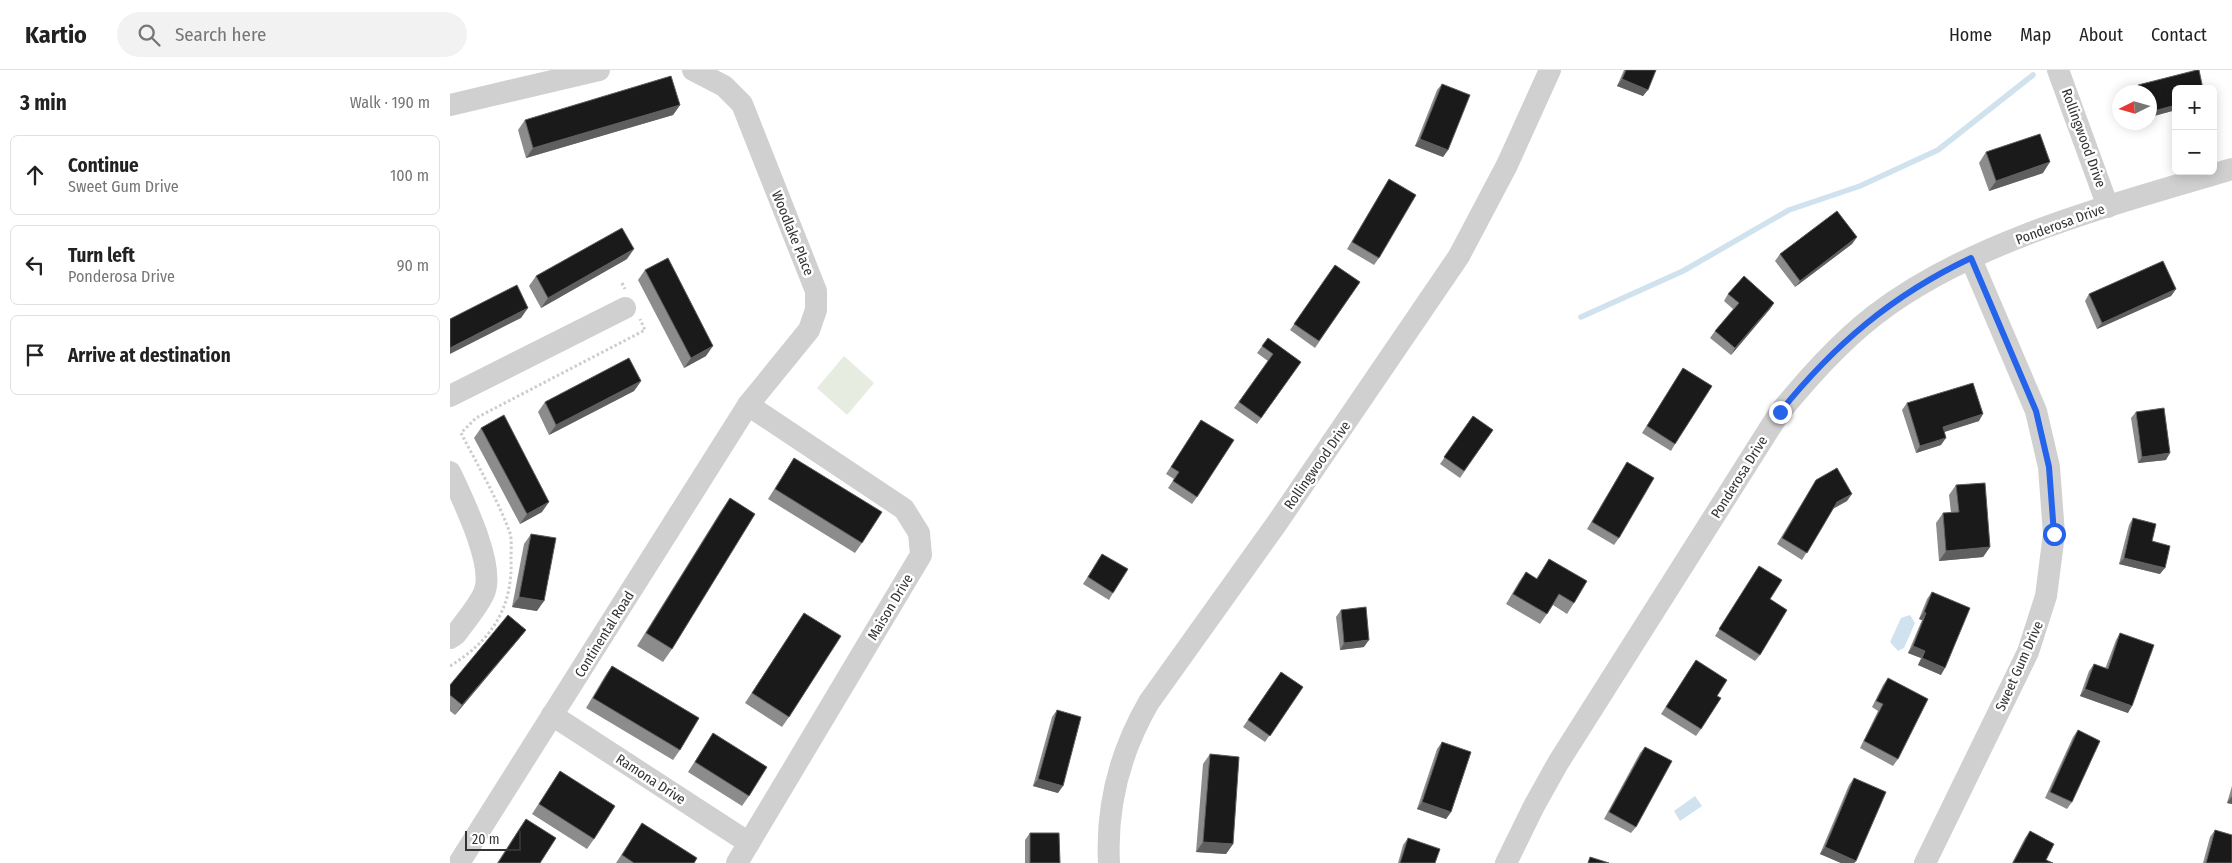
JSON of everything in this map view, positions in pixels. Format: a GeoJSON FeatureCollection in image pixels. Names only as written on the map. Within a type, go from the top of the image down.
{"type":"FeatureCollection","features":[{"type":"Feature","properties":{"kind":"street"},"geometry":{"type":"LineString","coordinates":[[450,106],[599,70]]}},
{"type":"Feature","properties":{"kind":"street","name":"Woodlake Place"},"geometry":{"type":"LineString","coordinates":[[693,70],[724,86],[742,104],[816,291],[816,310],[809,330],[748,405]]}},
{"type":"Feature","properties":{"kind":"street","name":"Rollingwood Drive"},"geometry":{"type":"LineString","coordinates":[[1109,863],[1110,813],[1115,787],[1124,752],[1136,724],[1149,702],[1283,515],[1459,256],[1508,165],[1550,70]]}},
{"type":"Feature","properties":{"kind":"street","name":"Rollingwood Drive"},"geometry":{"type":"LineString","coordinates":[[2058,70],[2108,207]]}},
{"type":"Feature","properties":{"kind":"street","name":"Ponderosa Drive"},"geometry":{"type":"LineString","coordinates":[[1506,863],[1558,763],[1780,412],[1810,376],[1875,314],[1944,271],[1995,248],[2108,207],[2232,170]]}},
{"type":"Feature","properties":{"kind":"street","name":"Sweet Gum Drive"},"geometry":{"type":"LineString","coordinates":[[1925,863],[2028,652],[2046,596],[2054,534],[2049,467],[2036,411],[1971,258]]}},
{"type":"Feature","properties":{"kind":"street"},"geometry":{"type":"LineString","coordinates":[[450,396],[630,306]]}},
{"type":"Feature","properties":{"kind":"street","name":"Continental Road"},"geometry":{"type":"LineString","coordinates":[[459,863],[748,405]]}},
{"type":"Feature","properties":{"kind":"street","name":"Maison Drive"},"geometry":{"type":"LineString","coordinates":[[737,863],[921,555],[919,532],[904,509],[748,405]]}},
{"type":"Feature","properties":{"kind":"street"},"geometry":{"type":"LineString","coordinates":[[450,472],[467,507],[486,561],[485,592],[456,634],[450,638]]}},
{"type":"Feature","properties":{"kind":"street","name":"Ramona Drive"},"geometry":{"type":"LineString","coordinates":[[552,715],[749,843]]}},
{"type":"Feature","properties":{"kind":"path"},"geometry":{"type":"LineString","coordinates":[[450,666],[464,657],[486,637],[504,612],[512,581],[510,534],[461,432],[476,418],[645,330],[630,306],[622,283]]}},
{"type":"Feature","properties":{"kind":"shaded area"},"geometry":{"type":"Polygon","coordinates":[[[844,356],[874,383],[847,415],[817,388],[844,356]]]}},
{"type":"Feature","properties":{"kind":"water"},"geometry":{"type":"Polygon","coordinates":[[[1910,615],[1915,623],[1904,648],[1898,651],[1890,642],[1901,618],[1910,615]]]}},
{"type":"Feature","properties":{"kind":"water"},"geometry":{"type":"Polygon","coordinates":[[[1695,796],[1702,806],[1680,821],[1674,811],[1695,796]]]}},
{"type":"Feature","properties":{"kind":"building"},"geometry":{"type":"Polygon","coordinates":[[[1626,70],[1656,70],[1648,90],[1622,79],[1626,70]]]}},
{"type":"Feature","properties":{"kind":"building"},"geometry":{"type":"Polygon","coordinates":[[[2199,70],[2202,85],[2172,85],[2172,106],[2157,110],[2157,85],[2138,85],[2199,70]]]}},
{"type":"Feature","properties":{"kind":"building"},"geometry":{"type":"Polygon","coordinates":[[[671,76],[680,105],[533,148],[525,120],[671,76]]]}},
{"type":"Feature","properties":{"kind":"building"},"geometry":{"type":"Polygon","coordinates":[[[1442,84],[1470,95],[1448,150],[1420,139],[1442,84]]]}},
{"type":"Feature","properties":{"kind":"building"},"geometry":{"type":"Polygon","coordinates":[[[2040,134],[2050,162],[1996,181],[1986,152],[2040,134]]]}},
{"type":"Feature","properties":{"kind":"building"},"geometry":{"type":"Polygon","coordinates":[[[1389,179],[1416,195],[1379,258],[1352,242],[1389,179]]]}},
{"type":"Feature","properties":{"kind":"building"},"geometry":{"type":"Polygon","coordinates":[[[1837,211],[1857,237],[1800,281],[1780,254],[1837,211]]]}},
{"type":"Feature","properties":{"kind":"building"},"geometry":{"type":"Polygon","coordinates":[[[622,228],[634,249],[548,298],[536,276],[622,228]]]}},
{"type":"Feature","properties":{"kind":"building"},"geometry":{"type":"Polygon","coordinates":[[[668,258],[713,346],[691,358],[645,270],[668,258]]]}},
{"type":"Feature","properties":{"kind":"building"},"geometry":{"type":"Polygon","coordinates":[[[2163,261],[2176,289],[2102,323],[2089,294],[2163,261]]]}},
{"type":"Feature","properties":{"kind":"building"},"geometry":{"type":"Polygon","coordinates":[[[1335,265],[1360,282],[1319,341],[1294,324],[1335,265]]]}},
{"type":"Feature","properties":{"kind":"building"},"geometry":{"type":"Polygon","coordinates":[[[1744,276],[1774,303],[1735,348],[1715,331],[1739,303],[1728,294],[1744,276]]]}},
{"type":"Feature","properties":{"kind":"building"},"geometry":{"type":"Polygon","coordinates":[[[517,285],[528,308],[450,348],[450,319],[517,285]]]}},
{"type":"Feature","properties":{"kind":"building"},"geometry":{"type":"Polygon","coordinates":[[[1268,338],[1301,362],[1261,418],[1239,402],[1273,354],[1262,346],[1268,338]]]}},
{"type":"Feature","properties":{"kind":"building"},"geometry":{"type":"Polygon","coordinates":[[[629,358],[641,381],[556,425],[545,402],[629,358]]]}},
{"type":"Feature","properties":{"kind":"building"},"geometry":{"type":"Polygon","coordinates":[[[1683,368],[1712,386],[1675,444],[1647,426],[1683,368]]]}},
{"type":"Feature","properties":{"kind":"building"},"geometry":{"type":"Polygon","coordinates":[[[1973,383],[1983,414],[1943,427],[1946,438],[1920,446],[1907,403],[1973,383]]]}},
{"type":"Feature","properties":{"kind":"building"},"geometry":{"type":"Polygon","coordinates":[[[2164,408],[2170,453],[2142,457],[2136,412],[2164,408]]]}},
{"type":"Feature","properties":{"kind":"building"},"geometry":{"type":"Polygon","coordinates":[[[504,415],[549,502],[527,514],[481,428],[504,415]]]}},
{"type":"Feature","properties":{"kind":"building"},"geometry":{"type":"Polygon","coordinates":[[[1473,416],[1493,430],[1464,471],[1444,457],[1473,416]]]}},
{"type":"Feature","properties":{"kind":"building"},"geometry":{"type":"Polygon","coordinates":[[[1201,420],[1234,440],[1197,497],[1173,481],[1179,472],[1171,467],[1201,420]]]}},
{"type":"Feature","properties":{"kind":"building"},"geometry":{"type":"Polygon","coordinates":[[[794,458],[882,512],[862,543],[775,489],[794,458]]]}},
{"type":"Feature","properties":{"kind":"building"},"geometry":{"type":"Polygon","coordinates":[[[1627,462],[1654,478],[1619,538],[1592,522],[1627,462]]]}},
{"type":"Feature","properties":{"kind":"building"},"geometry":{"type":"Polygon","coordinates":[[[1837,468],[1852,494],[1837,502],[1807,553],[1782,538],[1816,480],[1837,468]]]}},
{"type":"Feature","properties":{"kind":"building"},"geometry":{"type":"Polygon","coordinates":[[[1985,483],[1990,547],[1946,551],[1943,513],[1959,512],[1956,485],[1985,483]]]}},
{"type":"Feature","properties":{"kind":"building"},"geometry":{"type":"Polygon","coordinates":[[[730,498],[755,514],[672,649],[646,633],[730,498]]]}},
{"type":"Feature","properties":{"kind":"building"},"geometry":{"type":"Polygon","coordinates":[[[2133,518],[2156,524],[2152,541],[2170,546],[2165,568],[2124,558],[2133,518]]]}},
{"type":"Feature","properties":{"kind":"building"},"geometry":{"type":"Polygon","coordinates":[[[531,534],[556,538],[544,601],[519,597],[531,534]]]}},
{"type":"Feature","properties":{"kind":"building"},"geometry":{"type":"Polygon","coordinates":[[[1102,554],[1128,569],[1113,593],[1088,577],[1102,554]]]}},
{"type":"Feature","properties":{"kind":"building"},"geometry":{"type":"Polygon","coordinates":[[[1549,559],[1587,581],[1574,603],[1559,594],[1547,614],[1513,594],[1526,572],[1537,579],[1549,559]]]}},
{"type":"Feature","properties":{"kind":"building"},"geometry":{"type":"Polygon","coordinates":[[[1759,566],[1782,580],[1770,599],[1787,610],[1760,655],[1719,629],[1759,566]]]}},
{"type":"Feature","properties":{"kind":"building"},"geometry":{"type":"Polygon","coordinates":[[[1932,592],[1970,608],[1945,668],[1922,658],[1925,651],[1913,646],[1932,592]]]}},
{"type":"Feature","properties":{"kind":"building"},"geometry":{"type":"Polygon","coordinates":[[[1366,607],[1369,640],[1344,643],[1341,610],[1366,607]]]}},
{"type":"Feature","properties":{"kind":"building"},"geometry":{"type":"Polygon","coordinates":[[[804,613],[841,636],[789,717],[752,693],[804,613]]]}},
{"type":"Feature","properties":{"kind":"building"},"geometry":{"type":"Polygon","coordinates":[[[508,615],[526,630],[462,705],[450,695],[450,685],[508,615]]]}},
{"type":"Feature","properties":{"kind":"building"},"geometry":{"type":"Polygon","coordinates":[[[2120,633],[2154,645],[2132,706],[2085,689],[2094,664],[2108,669],[2120,633]]]}},
{"type":"Feature","properties":{"kind":"building"},"geometry":{"type":"Polygon","coordinates":[[[1696,660],[1727,680],[1717,696],[1721,698],[1701,729],[1666,707],[1696,660]]]}},
{"type":"Feature","properties":{"kind":"building"},"geometry":{"type":"Polygon","coordinates":[[[612,666],[699,718],[680,750],[593,698],[612,666]]]}},
{"type":"Feature","properties":{"kind":"building"},"geometry":{"type":"Polygon","coordinates":[[[1281,672],[1303,687],[1270,736],[1248,720],[1281,672]]]}},
{"type":"Feature","properties":{"kind":"building"},"geometry":{"type":"Polygon","coordinates":[[[1888,678],[1928,699],[1898,759],[1864,741],[1883,704],[1876,701],[1888,678]]]}},
{"type":"Feature","properties":{"kind":"building"},"geometry":{"type":"Polygon","coordinates":[[[1057,710],[1081,717],[1063,786],[1038,779],[1057,710]]]}},
{"type":"Feature","properties":{"kind":"building"},"geometry":{"type":"Polygon","coordinates":[[[2078,730],[2100,741],[2072,802],[2050,792],[2078,730]]]}},
{"type":"Feature","properties":{"kind":"building"},"geometry":{"type":"Polygon","coordinates":[[[713,733],[767,767],[749,796],[695,762],[713,733]]]}},
{"type":"Feature","properties":{"kind":"building"},"geometry":{"type":"Polygon","coordinates":[[[1442,742],[1471,752],[1451,812],[1422,802],[1442,742]]]}},
{"type":"Feature","properties":{"kind":"building"},"geometry":{"type":"Polygon","coordinates":[[[1645,747],[1672,761],[1636,827],[1609,812],[1645,747]]]}},
{"type":"Feature","properties":{"kind":"building"},"geometry":{"type":"Polygon","coordinates":[[[1210,754],[1239,757],[1233,844],[1203,842],[1210,754]]]}},
{"type":"Feature","properties":{"kind":"building"},"geometry":{"type":"Polygon","coordinates":[[[560,771],[615,806],[594,839],[539,804],[560,771]]]}},
{"type":"Feature","properties":{"kind":"building"},"geometry":{"type":"Polygon","coordinates":[[[1854,778],[1886,792],[1856,861],[1825,847],[1854,778]]]}},
{"type":"Feature","properties":{"kind":"building"},"geometry":{"type":"Polygon","coordinates":[[[526,819],[556,838],[540,863],[498,863],[526,819]]]}},
{"type":"Feature","properties":{"kind":"building"},"geometry":{"type":"Polygon","coordinates":[[[642,823],[697,858],[694,863],[634,863],[622,855],[642,823]]]}},
{"type":"Feature","properties":{"kind":"building"},"geometry":{"type":"Polygon","coordinates":[[[2215,830],[2232,835],[2232,863],[2206,863],[2215,830]]]}},
{"type":"Feature","properties":{"kind":"building"},"geometry":{"type":"Polygon","coordinates":[[[2030,831],[2054,844],[2046,860],[2053,863],[2013,863],[2030,831]]]}},
{"type":"Feature","properties":{"kind":"building"},"geometry":{"type":"Polygon","coordinates":[[[1030,833],[1059,833],[1060,863],[1030,863],[1030,833]]]}},
{"type":"Feature","properties":{"kind":"building"},"geometry":{"type":"Polygon","coordinates":[[[1408,838],[1440,849],[1435,863],[1400,863],[1408,838]]]}},
{"type":"Feature","properties":{"kind":"building"},"geometry":{"type":"Polygon","coordinates":[[[1590,857],[1609,863],[1588,863],[1590,857]]]}},
{"type":"Feature","properties":{"kind":"waterway"},"geometry":{"type":"LineString","coordinates":[[1581,317],[1683,271],[1789,210],[1860,186],[1938,150],[2033,75]]}},
{"type":"Feature","properties":{"kind":"route"},"geometry":{"type":"LineString","coordinates":[[1780,412],[1810,376],[1843,342],[1875,314],[1944,271],[1971,258],[2036,411],[2049,467],[2054,534]]}}]}
